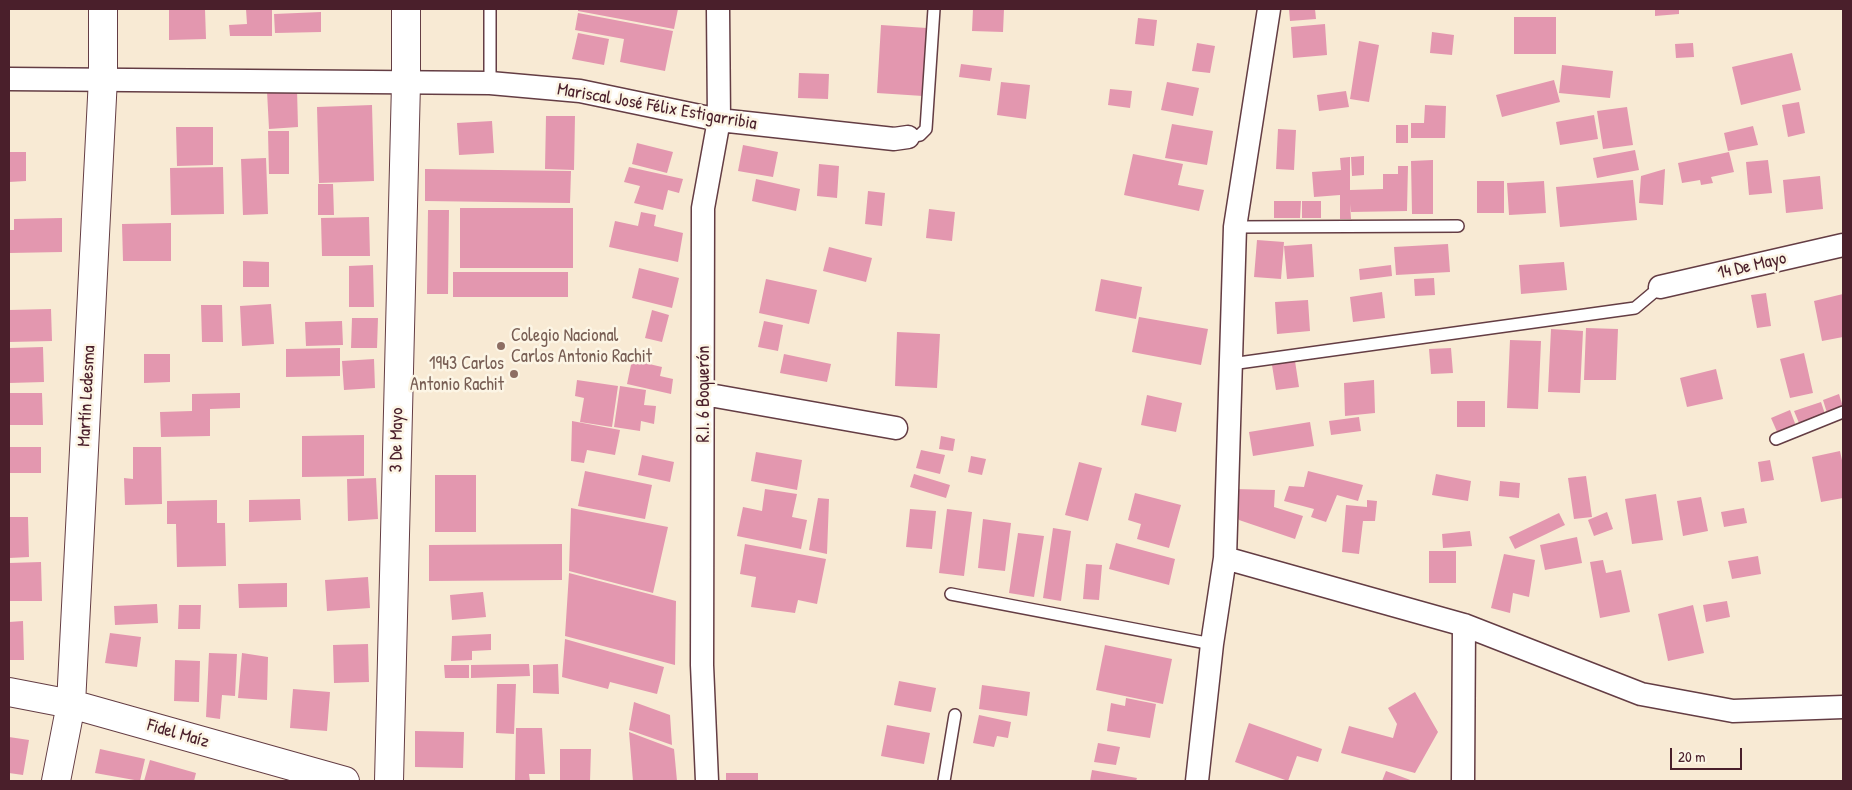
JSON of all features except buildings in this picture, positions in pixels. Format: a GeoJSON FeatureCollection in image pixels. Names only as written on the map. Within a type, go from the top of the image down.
{"type":"FeatureCollection","features":[{"type":"Feature","properties":{"kind":"street","name":"Martín Ledesma"},"geometry":{"type":"LineString","coordinates":[[56,781],[71,704],[103,78],[103,9]]}},
{"type":"Feature","properties":{"kind":"street","name":"3 De Mayo"},"geometry":{"type":"LineString","coordinates":[[389,781],[406,82],[406,9]]}},
{"type":"Feature","properties":{"kind":"street","name":"R.I. 6 Boquerón"},"geometry":{"type":"LineString","coordinates":[[707,781],[702,665],[703,208],[719,120],[718,9]]}},
{"type":"Feature","properties":{"kind":"street"},"geometry":{"type":"LineString","coordinates":[[1197,781],[1212,644],[1225,558],[1234,227],[1269,9]]}},
{"type":"Feature","properties":{"kind":"street","name":"Mariscal José Félix Estigarribia"},"geometry":{"type":"LineString","coordinates":[[9,79],[103,78],[490,83],[580,91],[719,120],[894,138],[908,137]]}},
{"type":"Feature","properties":{"kind":"street","name":"14 De Mayo"},"geometry":{"type":"LineString","coordinates":[[1660,287],[1843,245]]}},
{"type":"Feature","properties":{"kind":"street"},"geometry":{"type":"LineString","coordinates":[[704,394],[896,428]]}},
{"type":"Feature","properties":{"kind":"street"},"geometry":{"type":"LineString","coordinates":[[1225,558],[1464,625],[1641,694],[1733,711],[1843,707]]}},
{"type":"Feature","properties":{"kind":"street"},"geometry":{"type":"LineString","coordinates":[[1463,781],[1464,625]]}},
{"type":"Feature","properties":{"kind":"street","name":"Fidel Maíz"},"geometry":{"type":"LineString","coordinates":[[9,692],[71,704],[345,781]]}},
{"type":"Feature","properties":{"kind":"lane"},"geometry":{"type":"LineString","coordinates":[[490,9],[490,83]]}},
{"type":"Feature","properties":{"kind":"lane"},"geometry":{"type":"LineString","coordinates":[[908,137],[920,135],[926,129],[934,9]]}},
{"type":"Feature","properties":{"kind":"lane"},"geometry":{"type":"LineString","coordinates":[[1234,227],[1458,226]]}},
{"type":"Feature","properties":{"kind":"lane"},"geometry":{"type":"LineString","coordinates":[[1231,364],[1636,308],[1660,287]]}},
{"type":"Feature","properties":{"kind":"lane"},"geometry":{"type":"LineString","coordinates":[[1776,439],[1843,412]]}},
{"type":"Feature","properties":{"kind":"lane"},"geometry":{"type":"LineString","coordinates":[[951,594],[1212,644]]}},
{"type":"Feature","properties":{"kind":"lane"},"geometry":{"type":"LineString","coordinates":[[944,781],[955,715]]}},
{"type":"Feature","properties":{"kind":"place","name":"Colegio Nacional Carlos Antonio Rachit"},"geometry":{"type":"Point","coordinates":[501,346]}},
{"type":"Feature","properties":{"kind":"place","name":"1943 Carlos Antonio Rachit"},"geometry":{"type":"Point","coordinates":[514,374]}}]}
